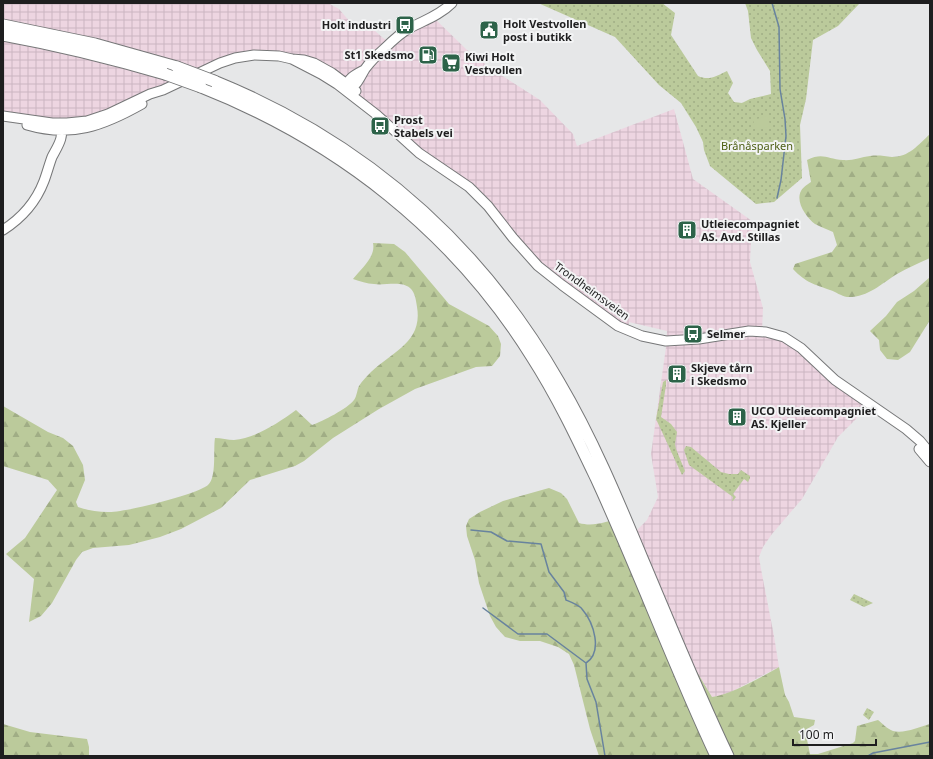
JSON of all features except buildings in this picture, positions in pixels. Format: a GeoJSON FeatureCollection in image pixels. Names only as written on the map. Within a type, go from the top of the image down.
{"type":"FeatureCollection","features":[{"type":"Feature","properties":{"kind":"highway"},"geometry":{"type":"LineString","coordinates":[[3,24],[96,44],[177,67],[247,94],[324,136],[376,171],[431,218],[463,250],[492,282],[520,320],[560,383],[580,421],[622,512],[702,714],[716,756]]}},
{"type":"Feature","properties":{"kind":"highway"},"geometry":{"type":"LineString","coordinates":[[3,35],[124,62],[165,74],[233,99],[318,144],[357,170],[396,200],[424,225],[483,289],[532,356],[567,418],[702,714],[728,756]]}},
{"type":"Feature","properties":{"kind":"main road"},"geometry":{"type":"LineString","coordinates":[[348,87],[361,77],[364,70],[382,50],[398,36],[440,13],[452,3]]}},
{"type":"Feature","properties":{"kind":"main road","name":"Trondheimsveien"},"geometry":{"type":"LineString","coordinates":[[7,117],[32,127],[59,128],[100,117],[150,94],[163,90],[212,66],[235,58],[263,55],[279,56],[314,63],[332,73],[370,105],[377,115],[420,153],[476,193],[488,206],[517,244],[538,266],[618,326],[642,336],[666,341],[699,339],[749,331],[766,332],[779,335],[801,348],[830,376],[914,436],[930,453]]}},
{"type":"Feature","properties":{"kind":"main road"},"geometry":{"type":"LineString","coordinates":[[3,230],[19,218],[34,200],[45,179],[59,128]]}},
{"type":"Feature","properties":{"kind":"main road","name":"Trondheimsveien"},"geometry":{"type":"LineString","coordinates":[[896,423],[930,462]]}},
{"type":"Feature","properties":{"kind":"shaded area"},"geometry":{"type":"Polygon","coordinates":[[[3,3],[328,3],[339,9],[351,23],[374,30],[391,43],[432,16],[467,50],[493,70],[540,100],[573,134],[577,146],[674,109],[693,179],[752,221],[750,262],[763,308],[762,331],[780,335],[868,399],[856,419],[838,437],[802,499],[772,534],[763,547],[759,557],[779,667],[731,692],[712,697],[694,667],[636,531],[647,520],[658,497],[651,454],[667,331],[629,322],[628,332],[536,264],[482,197],[387,126],[353,89],[289,58],[253,56],[218,65],[64,127],[3,116],[3,3]]]}},
{"type":"Feature","properties":{"kind":"green space","name":"Brånåsparken"},"geometry":{"type":"Polygon","coordinates":[[[538,3],[662,3],[675,13],[671,35],[698,76],[709,78],[727,71],[733,83],[728,93],[734,102],[742,103],[750,99],[771,94],[770,71],[751,38],[748,11],[745,3],[860,3],[838,26],[813,40],[806,99],[800,125],[802,178],[774,202],[756,204],[710,166],[704,150],[703,142],[696,127],[681,103],[659,85],[615,37],[538,3]]]}},
{"type":"Feature","properties":{"kind":"green space"},"geometry":{"type":"Polygon","coordinates":[[[768,116],[770,126],[756,131],[753,120],[768,116]]]}},
{"type":"Feature","properties":{"kind":"green space"},"geometry":{"type":"Polygon","coordinates":[[[930,134],[930,258],[901,272],[867,293],[854,297],[847,297],[832,291],[806,280],[798,274],[793,269],[795,264],[832,252],[837,245],[833,232],[815,224],[805,214],[801,205],[801,191],[811,182],[807,160],[817,156],[846,160],[867,156],[892,157],[903,155],[913,150],[930,134]]]}},
{"type":"Feature","properties":{"kind":"green space"},"geometry":{"type":"Polygon","coordinates":[[[373,243],[394,244],[405,252],[449,304],[489,326],[498,336],[501,344],[500,356],[492,366],[476,367],[415,389],[379,409],[333,438],[304,461],[295,466],[250,480],[221,508],[181,529],[160,537],[129,545],[93,548],[82,552],[52,603],[41,616],[29,622],[34,579],[6,554],[25,538],[57,490],[48,480],[3,466],[3,406],[48,432],[63,438],[73,446],[83,465],[85,480],[76,502],[78,507],[96,511],[116,511],[160,502],[201,489],[208,485],[213,476],[215,438],[234,440],[242,439],[259,433],[274,425],[296,410],[312,425],[328,418],[341,411],[351,403],[355,398],[359,386],[371,372],[411,338],[418,319],[416,299],[412,290],[402,284],[371,284],[353,279],[370,258],[373,243]]]}},
{"type":"Feature","properties":{"kind":"green space"},"geometry":{"type":"Polygon","coordinates":[[[930,277],[930,320],[910,352],[898,360],[887,359],[880,350],[879,340],[870,331],[886,316],[897,302],[914,291],[930,277]]]}},
{"type":"Feature","properties":{"kind":"green space"},"geometry":{"type":"Polygon","coordinates":[[[666,380],[661,417],[671,424],[677,432],[675,444],[676,449],[685,471],[682,475],[656,419],[663,382],[666,380]]]}},
{"type":"Feature","properties":{"kind":"green space"},"geometry":{"type":"Polygon","coordinates":[[[686,446],[691,447],[721,472],[738,474],[741,470],[750,476],[748,482],[744,479],[733,494],[736,497],[733,501],[733,497],[689,465],[684,450],[686,446]]]}},
{"type":"Feature","properties":{"kind":"green space"},"geometry":{"type":"Polygon","coordinates":[[[549,488],[561,493],[567,499],[579,523],[594,524],[620,518],[694,667],[712,697],[737,689],[779,667],[785,695],[794,717],[815,720],[814,725],[805,730],[810,754],[818,754],[853,743],[855,741],[857,726],[878,720],[889,729],[897,732],[907,731],[930,724],[930,756],[599,756],[590,729],[574,665],[569,654],[558,647],[540,641],[520,641],[505,637],[496,627],[490,616],[479,583],[475,560],[467,536],[466,526],[469,519],[480,512],[503,501],[549,488]]]}},
{"type":"Feature","properties":{"kind":"green space"},"geometry":{"type":"Polygon","coordinates":[[[854,594],[873,603],[864,607],[850,600],[854,594]]]}},
{"type":"Feature","properties":{"kind":"green space"},"geometry":{"type":"Polygon","coordinates":[[[867,708],[874,712],[869,720],[863,715],[867,708]]]}},
{"type":"Feature","properties":{"kind":"green space"},"geometry":{"type":"Polygon","coordinates":[[[3,724],[30,732],[87,739],[89,756],[3,756],[3,724]]]}},
{"type":"Feature","properties":{"kind":"waterway"},"geometry":{"type":"LineString","coordinates":[[772,3],[779,27],[780,89],[786,136],[781,180],[777,198]]}},
{"type":"Feature","properties":{"kind":"waterway"},"geometry":{"type":"LineString","coordinates":[[471,530],[491,532],[507,541],[541,544],[549,572],[564,592],[566,600],[582,609],[593,629],[595,637],[594,652],[586,663]]}},
{"type":"Feature","properties":{"kind":"waterway"},"geometry":{"type":"LineString","coordinates":[[483,608],[518,634],[547,634],[586,663]]}},
{"type":"Feature","properties":{"kind":"waterway"},"geometry":{"type":"LineString","coordinates":[[586,663],[587,679],[596,702],[605,756]]}},
{"type":"Feature","properties":{"kind":"waterway"},"geometry":{"type":"LineString","coordinates":[[868,756],[873,753],[930,742]]}},
{"type":"Feature","properties":{"kind":"place","name":"Holt industri"},"geometry":{"type":"Point","coordinates":[405,25]}},
{"type":"Feature","properties":{"kind":"place","name":"Holt Vestvollen post i butikk"},"geometry":{"type":"Point","coordinates":[489,30]}},
{"type":"Feature","properties":{"kind":"place","name":"St1 Skedsmo"},"geometry":{"type":"Point","coordinates":[428,55]}},
{"type":"Feature","properties":{"kind":"place","name":"Kiwi Holt Vestvollen"},"geometry":{"type":"Point","coordinates":[451,63]}},
{"type":"Feature","properties":{"kind":"place","name":"Prost Stabels vei"},"geometry":{"type":"Point","coordinates":[380,126]}},
{"type":"Feature","properties":{"kind":"place","name":"Utleiecompagniet AS. Avd. Stillas"},"geometry":{"type":"Point","coordinates":[687,230]}},
{"type":"Feature","properties":{"kind":"place","name":"Selmer"},"geometry":{"type":"Point","coordinates":[693,334]}},
{"type":"Feature","properties":{"kind":"place","name":"Skjeve tårn i Skedsmo"},"geometry":{"type":"Point","coordinates":[677,374]}},
{"type":"Feature","properties":{"kind":"place","name":"UCO Utleiecompagniet AS. Kjeller"},"geometry":{"type":"Point","coordinates":[737,417]}}]}
